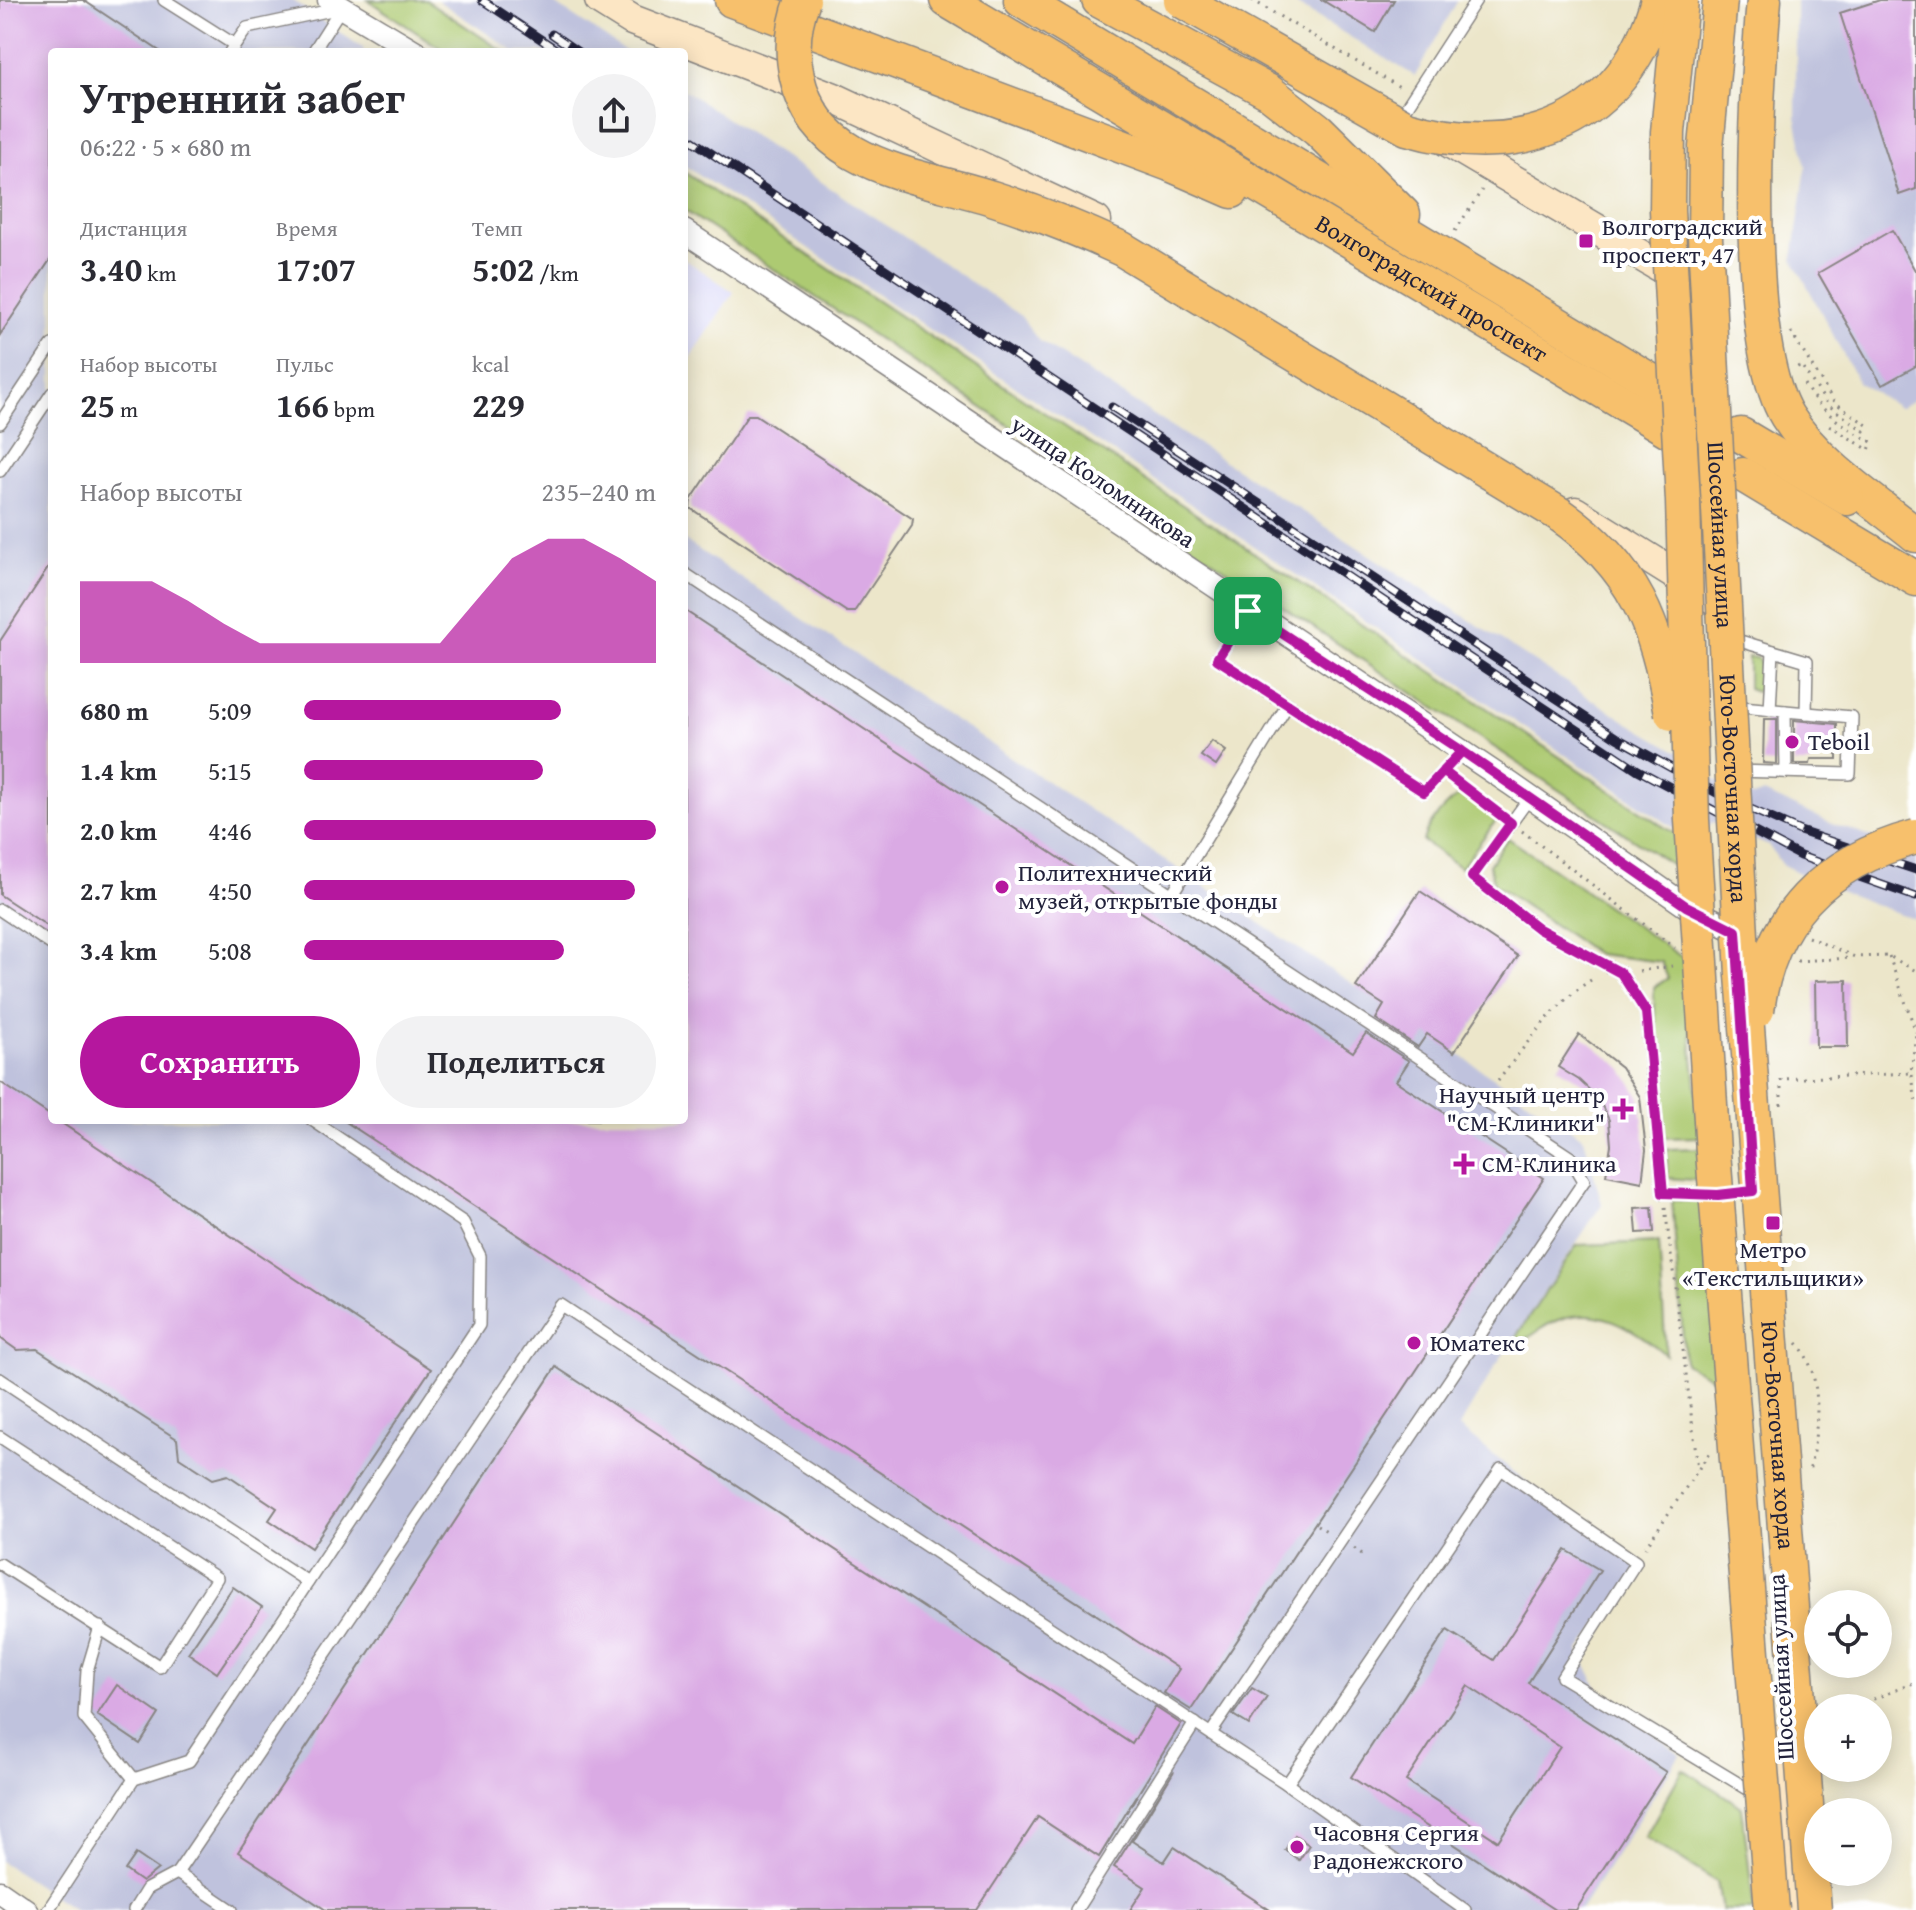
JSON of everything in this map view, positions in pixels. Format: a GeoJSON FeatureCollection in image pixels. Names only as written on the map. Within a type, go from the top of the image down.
{"type":"FeatureCollection","features":[{"type":"Feature","properties":{"kind":"main road"},"geometry":{"type":"LineString","coordinates":[[600,0],[632,20],[834,98],[1144,243],[1719,602]]}},
{"type":"Feature","properties":{"kind":"main road"},"geometry":{"type":"LineString","coordinates":[[732,0],[1170,164],[1360,247]]}},
{"type":"Feature","properties":{"kind":"main road"},"geometry":{"type":"LineString","coordinates":[[803,0],[793,43],[798,82],[814,118],[841,147],[857,158],[1047,215],[1122,249],[1593,538],[1622,569],[1655,639],[1666,677],[1692,820]]}},
{"type":"Feature","properties":{"kind":"main road","name":"Волгоградский проспект"},"geometry":{"type":"LineString","coordinates":[[947,0],[1916,579]]}},
{"type":"Feature","properties":{"kind":"main road","name":"Волгоградский проспект"},"geometry":{"type":"LineString","coordinates":[[1021,0],[1916,538]]}},
{"type":"Feature","properties":{"kind":"main road"},"geometry":{"type":"LineString","coordinates":[[1099,0],[1269,92],[1318,130],[1389,203],[1491,284]]}},
{"type":"Feature","properties":{"kind":"main road"},"geometry":{"type":"LineString","coordinates":[[1181,0],[1407,128],[1439,138],[1504,141],[1553,127],[1604,95],[1630,65],[1650,29],[1658,0]]}},
{"type":"Feature","properties":{"kind":"main road","name":"Шоссейная улица"},"geometry":{"type":"LineString","coordinates":[[1191,0],[1402,114],[1684,281],[1701,301],[1710,332],[1728,778]]}},
{"type":"Feature","properties":{"kind":"main road","name":"Юго-Восточная хорда"},"geometry":{"type":"LineString","coordinates":[[1681,0],[1668,132],[1667,210],[1683,501],[1692,820],[1713,1152],[1772,1910]]}},
{"type":"Feature","properties":{"kind":"main road","name":"Юго-Восточная хорда"},"geometry":{"type":"LineString","coordinates":[[1720,0],[1706,147],[1705,237],[1766,1074],[1814,1910]]}},
{"type":"Feature","properties":{"kind":"main road"},"geometry":{"type":"LineString","coordinates":[[1764,0],[1757,152],[1758,270],[1772,377],[1785,413],[1814,430],[1916,538]]}},
{"type":"Feature","properties":{"kind":"main road"},"geometry":{"type":"LineString","coordinates":[[1766,1074],[1760,985],[1784,926],[1802,902],[1858,857],[1916,837]]}},
{"type":"Feature","properties":{"kind":"main road","name":"Шоссейная улица"},"geometry":{"type":"LineString","coordinates":[[1732,850],[1793,1910]]}},
{"type":"Feature","properties":{"kind":"street"},"geometry":{"type":"LineString","coordinates":[[335,4],[409,48]]}},
{"type":"Feature","properties":{"kind":"street","name":"улица Коломникова"},"geometry":{"type":"LineString","coordinates":[[688,234],[1248,611],[1462,751],[1686,906],[1736,931]]}},
{"type":"Feature","properties":{"kind":"street"},"geometry":{"type":"LineString","coordinates":[[0,1892],[26,1910]]}},
{"type":"Feature","properties":{"kind":"lane"},"geometry":{"type":"LineString","coordinates":[[164,0],[232,48]]}},
{"type":"Feature","properties":{"kind":"lane"},"geometry":{"type":"LineString","coordinates":[[1402,114],[1476,0]]}},
{"type":"Feature","properties":{"kind":"lane"},"geometry":{"type":"LineString","coordinates":[[234,48],[247,28],[335,4]]}},
{"type":"Feature","properties":{"kind":"lane"},"geometry":{"type":"LineString","coordinates":[[315,48],[335,4]]}},
{"type":"Feature","properties":{"kind":"lane"},"geometry":{"type":"LineString","coordinates":[[0,423],[48,351]]}},
{"type":"Feature","properties":{"kind":"lane"},"geometry":{"type":"LineString","coordinates":[[0,471],[48,399]]}},
{"type":"Feature","properties":{"kind":"lane"},"geometry":{"type":"LineString","coordinates":[[688,576],[1570,1157],[1584,1181],[1211,1733]]}},
{"type":"Feature","properties":{"kind":"lane"},"geometry":{"type":"LineString","coordinates":[[1248,611],[1217,659],[1424,792],[1462,751]]}},
{"type":"Feature","properties":{"kind":"lane"},"geometry":{"type":"LineString","coordinates":[[1721,636],[1807,661],[1806,713]]}},
{"type":"Feature","properties":{"kind":"lane"},"geometry":{"type":"LineString","coordinates":[[1770,710],[1773,651]]}},
{"type":"Feature","properties":{"kind":"lane"},"geometry":{"type":"LineString","coordinates":[[1172,894],[1288,704]]}},
{"type":"Feature","properties":{"kind":"lane"},"geometry":{"type":"LineString","coordinates":[[1725,706],[1852,717],[1850,774],[1786,772],[1728,778]]}},
{"type":"Feature","properties":{"kind":"lane"},"geometry":{"type":"LineString","coordinates":[[1785,711],[1786,772]]}},
{"type":"Feature","properties":{"kind":"lane"},"geometry":{"type":"LineString","coordinates":[[1530,797],[1472,877],[1539,929],[1621,973],[1646,1012],[1663,1193],[1718,1195],[1753,1191]]}},
{"type":"Feature","properties":{"kind":"lane"},"geometry":{"type":"LineString","coordinates":[[0,910],[48,942]]}},
{"type":"Feature","properties":{"kind":"lane"},"geometry":{"type":"LineString","coordinates":[[48,1910],[134,1779],[189,1761],[479,1325],[480,1256],[463,1222],[318,1124]]}},
{"type":"Feature","properties":{"kind":"lane"},"geometry":{"type":"LineString","coordinates":[[134,1910],[147,1889],[177,1873],[561,1305],[1211,1733],[1465,1910]]}},
{"type":"Feature","properties":{"kind":"lane"},"geometry":{"type":"LineString","coordinates":[[0,1379],[308,1582]]}},
{"type":"Feature","properties":{"kind":"lane"},"geometry":{"type":"LineString","coordinates":[[0,1437],[217,1578],[160,1667],[0,1564]]}},
{"type":"Feature","properties":{"kind":"lane"},"geometry":{"type":"LineString","coordinates":[[1287,1784],[1501,1469],[1636,1562],[1562,1677],[1789,1814]]}},
{"type":"Feature","properties":{"kind":"lane"},"geometry":{"type":"LineString","coordinates":[[100,1627],[87,1671],[84,1717],[134,1779]]}},
{"type":"Feature","properties":{"kind":"lane"},"geometry":{"type":"LineString","coordinates":[[1076,1910],[1195,1723]]}},
{"type":"Feature","properties":{"kind":"lane"},"geometry":{"type":"LineString","coordinates":[[177,1873],[232,1910]]}},
{"type":"Feature","properties":{"kind":"path"},"geometry":{"type":"LineString","coordinates":[[1791,331],[1834,402],[1867,425],[1864,431],[1828,405],[1801,365],[1795,369],[1813,399],[1846,428],[1872,442],[1869,450],[1814,430]]}},
{"type":"Feature","properties":{"kind":"path"},"geometry":{"type":"LineString","coordinates":[[1443,771],[1685,955]]}},
{"type":"Feature","properties":{"kind":"path"},"geometry":{"type":"LineString","coordinates":[[1799,934],[1855,957]]}},
{"type":"Feature","properties":{"kind":"path"},"geometry":{"type":"LineString","coordinates":[[1889,956],[1916,1033],[1911,1073],[1916,1103]]}},
{"type":"Feature","properties":{"kind":"path"},"geometry":{"type":"LineString","coordinates":[[1797,961],[1889,956],[1916,971]]}},
{"type":"Feature","properties":{"kind":"path"},"geometry":{"type":"LineString","coordinates":[[1498,1081],[1533,1036],[1578,988],[1595,977],[1672,966]]}},
{"type":"Feature","properties":{"kind":"path"},"geometry":{"type":"LineString","coordinates":[[1766,1074],[1911,1073]]}},
{"type":"Feature","properties":{"kind":"path"},"geometry":{"type":"LineString","coordinates":[[1663,1193],[1698,1469]]}},
{"type":"Feature","properties":{"kind":"path"},"geometry":{"type":"LineString","coordinates":[[1886,1694],[1916,1682]]}},
{"type":"Feature","properties":{"kind":"shaded area"},"geometry":{"type":"Polygon","coordinates":[[[0,0],[292,0],[363,48],[48,48],[48,1124],[688,1124],[688,543],[1356,987],[1420,891],[1518,956],[1455,1052],[1584,1138],[1602,1204],[1459,1427],[1529,1484],[1643,1563],[1579,1651],[1598,1689],[1680,1755],[1580,1910],[75,1910],[0,1861],[0,0]]]}},
{"type":"Feature","properties":{"kind":"shaded area"},"geometry":{"type":"Polygon","coordinates":[[[437,0],[549,0],[621,48],[509,48],[437,0]]]}},
{"type":"Feature","properties":{"kind":"shaded area"},"geometry":{"type":"Polygon","coordinates":[[[1289,0],[1458,0],[1415,76],[1289,0]]]}},
{"type":"Feature","properties":{"kind":"shaded area"},"geometry":{"type":"Polygon","coordinates":[[[1796,0],[1916,0],[1916,399],[1899,408],[1858,382],[1793,259],[1806,167],[1796,117],[1796,0]]]}},
{"type":"Feature","properties":{"kind":"shaded area"},"geometry":{"type":"Polygon","coordinates":[[[688,93],[1020,315],[1038,340],[1627,722],[1710,767],[1712,779],[1753,797],[1764,793],[1836,825],[1916,853],[1916,920],[1824,885],[1781,864],[1769,846],[1712,822],[1701,837],[1676,829],[688,168],[688,93]]]}},
{"type":"Feature","properties":{"kind":"shaded area"},"geometry":{"type":"Polygon","coordinates":[[[688,262],[734,292],[688,362],[688,262]]]}},
{"type":"Feature","properties":{"kind":"green space"},"geometry":{"type":"Polygon","coordinates":[[[368,0],[426,0],[498,48],[440,48],[368,0]]]}},
{"type":"Feature","properties":{"kind":"green space"},"geometry":{"type":"Polygon","coordinates":[[[688,175],[1672,832],[1691,837],[1687,875],[688,213],[688,175]]]}},
{"type":"Feature","properties":{"kind":"green space"},"geometry":{"type":"Polygon","coordinates":[[[1748,657],[1757,658],[1763,667],[1763,687],[1756,692],[1748,689],[1748,657]]]}},
{"type":"Feature","properties":{"kind":"green space"},"geometry":{"type":"Polygon","coordinates":[[[1469,793],[1500,815],[1461,868],[1423,841],[1441,811],[1455,799],[1469,793]]]}},
{"type":"Feature","properties":{"kind":"green space"},"geometry":{"type":"Polygon","coordinates":[[[1508,838],[1683,958],[1701,1137],[1665,1138],[1654,997],[1654,987],[1668,978],[1661,962],[1597,954],[1494,884],[1489,865],[1508,838]]]}},
{"type":"Feature","properties":{"kind":"green space"},"geometry":{"type":"Polygon","coordinates":[[[1704,1148],[1707,1181],[1667,1178],[1667,1149],[1704,1148]]]}},
{"type":"Feature","properties":{"kind":"green space"},"geometry":{"type":"Polygon","coordinates":[[[1672,1200],[1709,1202],[1719,1382],[1685,1363],[1672,1200]]]}},
{"type":"Feature","properties":{"kind":"green space"},"geometry":{"type":"Polygon","coordinates":[[[1659,1242],[1666,1355],[1627,1327],[1598,1316],[1567,1317],[1529,1337],[1513,1341],[1577,1245],[1659,1242]]]}},
{"type":"Feature","properties":{"kind":"green space"},"geometry":{"type":"Polygon","coordinates":[[[1683,1769],[1742,1807],[1754,1910],[1722,1910],[1717,1882],[1645,1837],[1683,1769]]]}},
{"type":"Feature","properties":{"kind":"building"},"geometry":{"type":"Polygon","coordinates":[[[0,0],[83,0],[155,48],[48,48],[48,263],[0,335],[0,0]]]}},
{"type":"Feature","properties":{"kind":"building"},"geometry":{"type":"Polygon","coordinates":[[[1322,0],[1394,0],[1375,32],[1322,0]]]}},
{"type":"Feature","properties":{"kind":"building"},"geometry":{"type":"Polygon","coordinates":[[[1880,0],[1916,0],[1916,189],[1899,195],[1840,13],[1880,0]]]}},
{"type":"Feature","properties":{"kind":"building"},"geometry":{"type":"Polygon","coordinates":[[[1892,230],[1916,272],[1916,366],[1882,385],[1818,273],[1892,230]]]}},
{"type":"Feature","properties":{"kind":"building"},"geometry":{"type":"Polygon","coordinates":[[[748,415],[756,415],[913,519],[912,526],[854,612],[847,612],[690,508],[691,500],[748,415]]]}},
{"type":"Feature","properties":{"kind":"building"},"geometry":{"type":"Polygon","coordinates":[[[48,568],[48,926],[0,895],[0,641],[48,568]]]}},
{"type":"Feature","properties":{"kind":"building"},"geometry":{"type":"Polygon","coordinates":[[[688,613],[1353,1052],[1366,1033],[1409,1061],[1396,1081],[1544,1178],[1191,1710],[1164,1693],[1179,1669],[349,1124],[688,1124],[688,613]]]}},
{"type":"Feature","properties":{"kind":"building"},"geometry":{"type":"Polygon","coordinates":[[[1764,719],[1777,719],[1777,764],[1763,763],[1764,719]]]}},
{"type":"Feature","properties":{"kind":"building"},"geometry":{"type":"Polygon","coordinates":[[[1794,720],[1837,724],[1837,759],[1811,759],[1810,764],[1794,764],[1794,720]]]}},
{"type":"Feature","properties":{"kind":"building"},"geometry":{"type":"Polygon","coordinates":[[[1212,741],[1226,751],[1216,766],[1201,756],[1212,741]]]}},
{"type":"Feature","properties":{"kind":"building"},"geometry":{"type":"Polygon","coordinates":[[[1420,891],[1518,956],[1454,1052],[1427,1034],[1418,1047],[1376,1019],[1384,1005],[1356,987],[1420,891]]]}},
{"type":"Feature","properties":{"kind":"building"},"geometry":{"type":"Polygon","coordinates":[[[1847,980],[1848,1047],[1816,1047],[1815,981],[1847,980]]]}},
{"type":"Feature","properties":{"kind":"building","name":"Научный центр \"СМ-Клиники\""},"geometry":{"type":"Polygon","coordinates":[[[1579,1034],[1621,1067],[1640,1097],[1646,1150],[1642,1182],[1606,1175],[1611,1145],[1609,1120],[1598,1098],[1579,1080],[1558,1067],[1579,1034]]]}},
{"type":"Feature","properties":{"kind":"building"},"geometry":{"type":"Polygon","coordinates":[[[0,1082],[48,1114],[48,1124],[63,1124],[431,1369],[311,1548],[269,1520],[277,1508],[228,1475],[213,1479],[179,1457],[177,1439],[37,1349],[17,1350],[0,1338],[0,1082]]]}},
{"type":"Feature","properties":{"kind":"building"},"geometry":{"type":"Polygon","coordinates":[[[1652,1207],[1654,1232],[1637,1233],[1635,1208],[1652,1207]]]}},
{"type":"Feature","properties":{"kind":"building"},"geometry":{"type":"Polygon","coordinates":[[[556,1367],[1132,1744],[1155,1707],[1181,1724],[1099,1857],[1038,1817],[977,1910],[326,1910],[238,1852],[556,1367]]]}},
{"type":"Feature","properties":{"kind":"building"},"geometry":{"type":"Polygon","coordinates":[[[1566,1550],[1600,1570],[1528,1683],[1666,1772],[1576,1910],[1555,1910],[1351,1777],[1447,1630],[1494,1660],[1566,1550]],[[1468,1686],[1406,1781],[1498,1841],[1560,1747],[1468,1686]]]}},
{"type":"Feature","properties":{"kind":"building"},"geometry":{"type":"Polygon","coordinates":[[[233,1587],[262,1607],[217,1673],[188,1653],[233,1587]]]}},
{"type":"Feature","properties":{"kind":"building"},"geometry":{"type":"Polygon","coordinates":[[[117,1685],[159,1714],[140,1744],[97,1715],[117,1685]]]}},
{"type":"Feature","properties":{"kind":"building"},"geometry":{"type":"Polygon","coordinates":[[[1252,1688],[1267,1697],[1249,1725],[1233,1715],[1252,1688]]]}},
{"type":"Feature","properties":{"kind":"building"},"geometry":{"type":"Polygon","coordinates":[[[1174,1771],[1132,1841],[1164,1862],[1174,1847],[1270,1910],[1130,1910],[1145,1887],[1114,1867],[1174,1771]]]}},
{"type":"Feature","properties":{"kind":"building","name":"Часовня Сергия Радонежского"},"geometry":{"type":"Polygon","coordinates":[[[1295,1835],[1309,1845],[1299,1860],[1285,1850],[1295,1835]]]}},
{"type":"Feature","properties":{"kind":"building"},"geometry":{"type":"Polygon","coordinates":[[[136,1854],[158,1869],[142,1882],[125,1870],[136,1854]]]}},
{"type":"Feature","properties":{"kind":"railway"},"geometry":{"type":"LineString","coordinates":[[482,0],[554,48]]}},
{"type":"Feature","properties":{"kind":"railway"},"geometry":{"type":"LineString","coordinates":[[552,34],[572,48]]}},
{"type":"Feature","properties":{"kind":"railway"},"geometry":{"type":"LineString","coordinates":[[688,138],[1638,770],[1800,856],[1916,897]]}},
{"type":"Feature","properties":{"kind":"railway"},"geometry":{"type":"LineString","coordinates":[[1112,407],[1617,738],[1724,797],[1800,831],[1916,870]]}},
{"type":"Feature","properties":{"kind":"place","name":"Волгоградский проспект, 47"},"geometry":{"type":"Point","coordinates":[1586,241]}},
{"type":"Feature","properties":{"kind":"place","name":"Teboil"},"geometry":{"type":"Point","coordinates":[1792,742]}},
{"type":"Feature","properties":{"kind":"place","name":"Политехнический музей, открытые фонды"},"geometry":{"type":"Point","coordinates":[1002,887]}},
{"type":"Feature","properties":{"kind":"place","name":"Научный центр \"СМ-Клиники\""},"geometry":{"type":"Point","coordinates":[1623,1109]}},
{"type":"Feature","properties":{"kind":"place","name":"СМ-Клиника"},"geometry":{"type":"Point","coordinates":[1464,1164]}},
{"type":"Feature","properties":{"kind":"place","name":"Метро «Текстильщики»"},"geometry":{"type":"Point","coordinates":[1773,1223]}},
{"type":"Feature","properties":{"kind":"place","name":"Юматекс"},"geometry":{"type":"Point","coordinates":[1414,1343]}},
{"type":"Feature","properties":{"kind":"place","name":"Часовня Сергия Радонежского"},"geometry":{"type":"Point","coordinates":[1297,1847]}},
{"type":"Feature","properties":{"kind":"route"},"geometry":{"type":"LineString","coordinates":[[1248,611],[1217,659],[1424,792],[1462,751],[1686,906],[1736,931],[1753,1191],[1718,1195],[1663,1193],[1646,1012],[1621,973],[1539,929],[1472,877],[1511,823],[1443,771],[1462,751],[1248,611]]}}]}
